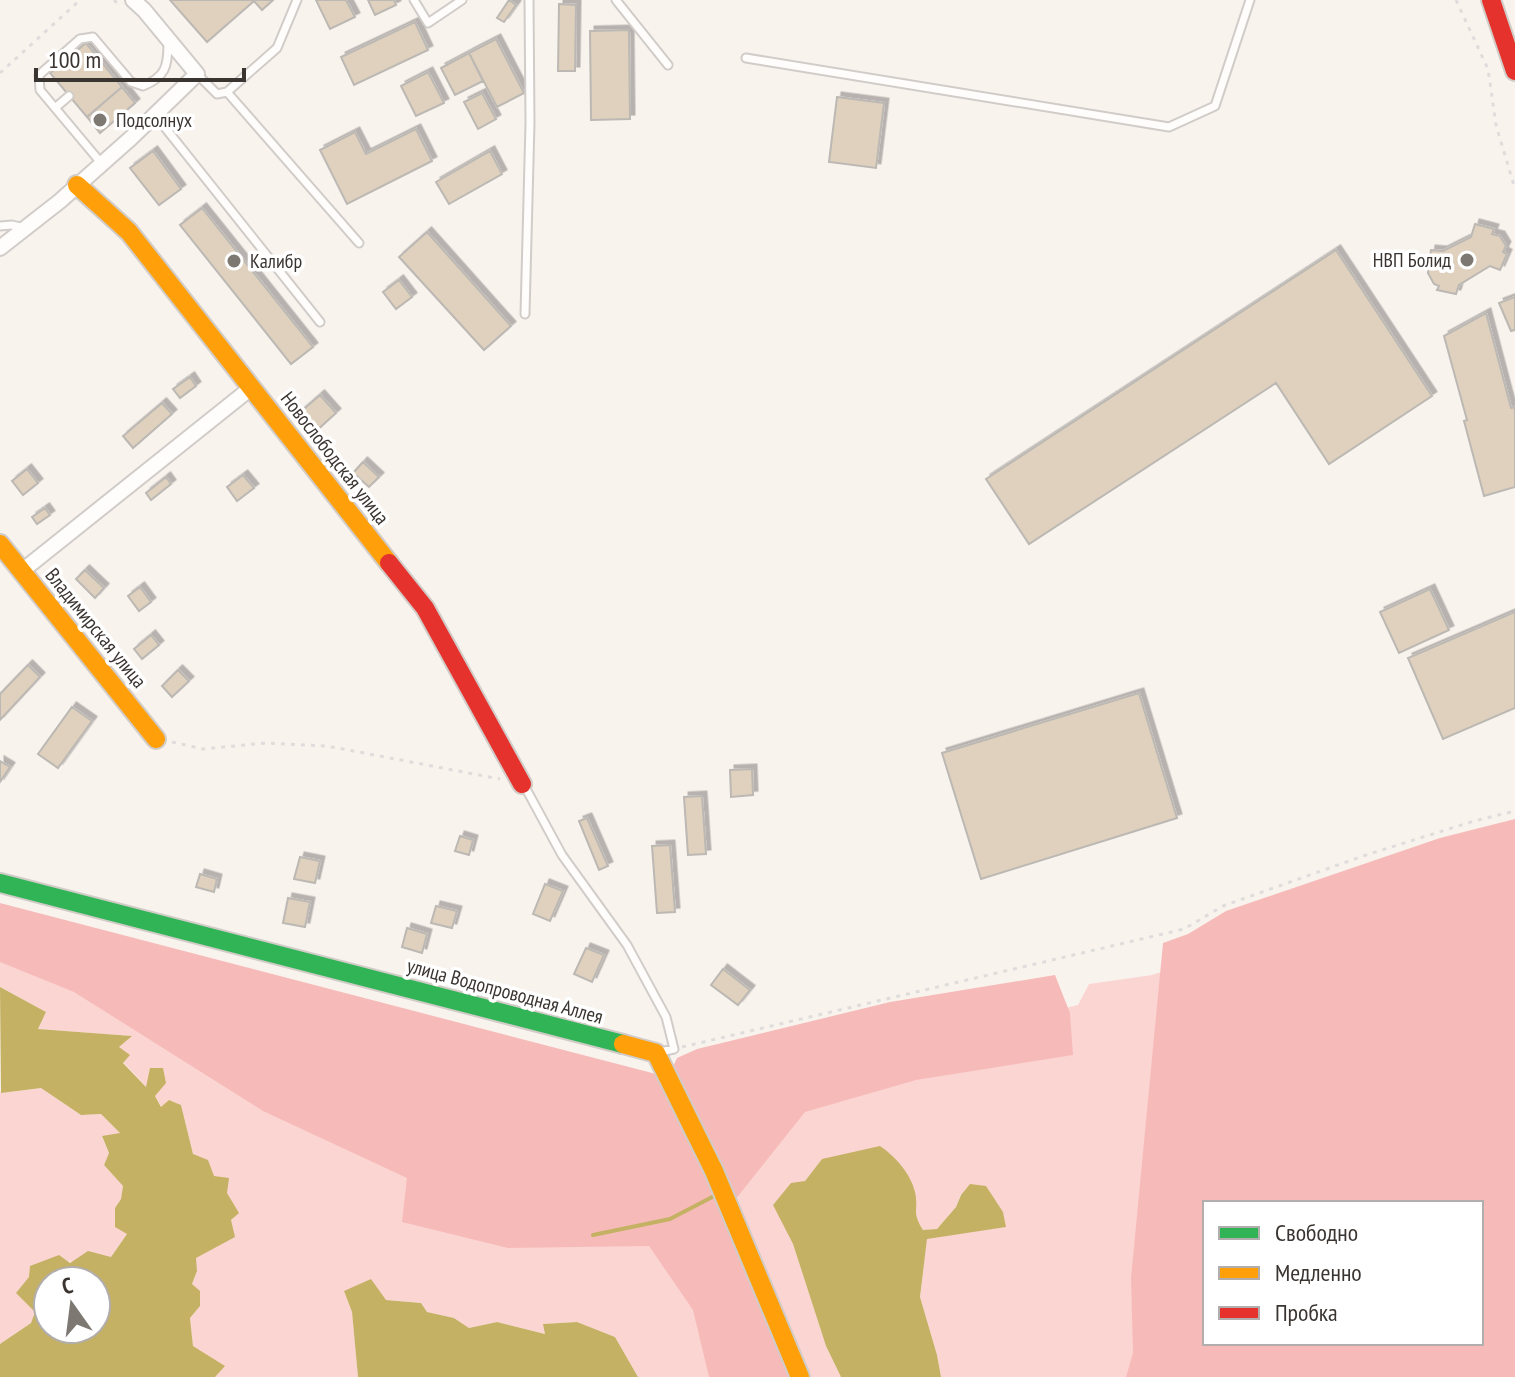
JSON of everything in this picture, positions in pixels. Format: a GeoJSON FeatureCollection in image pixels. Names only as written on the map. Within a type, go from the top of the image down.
{"type":"FeatureCollection","features":[{"type":"Feature","properties":{"kind":"street"},"geometry":{"type":"LineString","coordinates":[[0,248],[102,164],[197,74],[133,0]]}},
{"type":"Feature","properties":{"kind":"street"},"geometry":{"type":"LineString","coordinates":[[1491,0],[1515,71]]}},
{"type":"Feature","properties":{"kind":"street","name":"Новослободская улица"},"geometry":{"type":"LineString","coordinates":[[77,185],[129,232],[425,608],[522,784]]}},
{"type":"Feature","properties":{"kind":"street"},"geometry":{"type":"LineString","coordinates":[[22,571],[251,388]]}},
{"type":"Feature","properties":{"kind":"street","name":"Владимирская улица"},"geometry":{"type":"LineString","coordinates":[[0,544],[156,739]]}},
{"type":"Feature","properties":{"kind":"street","name":"улица Водопроводная Аллея"},"geometry":{"type":"LineString","coordinates":[[0,883],[665,1051]]}},
{"type":"Feature","properties":{"kind":"street"},"geometry":{"type":"LineString","coordinates":[[665,1051],[800,1377]]}},
{"type":"Feature","properties":{"kind":"lane"},"geometry":{"type":"LineString","coordinates":[[197,74],[217,94],[227,92],[277,48],[297,0]]}},
{"type":"Feature","properties":{"kind":"lane"},"geometry":{"type":"LineString","coordinates":[[414,0],[428,23],[462,0]]}},
{"type":"Feature","properties":{"kind":"lane"},"geometry":{"type":"LineString","coordinates":[[525,314],[530,123],[529,0]]}},
{"type":"Feature","properties":{"kind":"lane"},"geometry":{"type":"LineString","coordinates":[[616,0],[668,65]]}},
{"type":"Feature","properties":{"kind":"lane"},"geometry":{"type":"LineString","coordinates":[[746,58],[1169,127],[1215,106],[1250,0]]}},
{"type":"Feature","properties":{"kind":"lane"},"geometry":{"type":"LineString","coordinates":[[102,164],[40,90],[39,75],[80,39],[93,37],[131,82],[143,86],[156,81],[164,73],[168,38]]}},
{"type":"Feature","properties":{"kind":"lane"},"geometry":{"type":"LineString","coordinates":[[105,66],[112,60]]}},
{"type":"Feature","properties":{"kind":"lane"},"geometry":{"type":"LineString","coordinates":[[227,92],[359,243]]}},
{"type":"Feature","properties":{"kind":"lane"},"geometry":{"type":"LineString","coordinates":[[55,108],[69,96]]}},
{"type":"Feature","properties":{"kind":"lane"},"geometry":{"type":"LineString","coordinates":[[155,115],[320,322]]}},
{"type":"Feature","properties":{"kind":"lane"},"geometry":{"type":"LineString","coordinates":[[0,226],[26,228]]}},
{"type":"Feature","properties":{"kind":"lane"},"geometry":{"type":"LineString","coordinates":[[522,784],[562,855],[627,945],[666,1017],[665,1051]]}},
{"type":"Feature","properties":{"kind":"path"},"geometry":{"type":"LineString","coordinates":[[0,73],[80,0]]}},
{"type":"Feature","properties":{"kind":"path"},"geometry":{"type":"LineString","coordinates":[[1456,0],[1488,69],[1496,125],[1515,189]]}},
{"type":"Feature","properties":{"kind":"path"},"geometry":{"type":"LineString","coordinates":[[156,739],[203,749],[265,743],[327,746],[522,784]]}},
{"type":"Feature","properties":{"kind":"path"},"geometry":{"type":"LineString","coordinates":[[665,1051],[1184,929],[1223,906],[1363,856],[1515,811]]}},
{"type":"Feature","properties":{"kind":"shaded area"},"geometry":{"type":"Polygon","coordinates":[[[1515,819],[1515,1377],[1126,1377],[1133,1353],[1131,1278],[1163,943],[1188,934],[1226,911],[1440,838],[1515,819]]]}},
{"type":"Feature","properties":{"kind":"shaded area"},"geometry":{"type":"Polygon","coordinates":[[[0,903],[656,1074],[725,1215],[789,1377],[709,1377],[693,1310],[649,1246],[508,1248],[402,1222],[407,1178],[263,1111],[74,992],[0,962],[0,903]]]}},
{"type":"Feature","properties":{"kind":"shaded area"},"geometry":{"type":"Polygon","coordinates":[[[0,949],[666,1235],[727,1377],[638,1377],[615,1337],[577,1322],[544,1324],[546,1334],[497,1322],[469,1328],[454,1318],[427,1312],[421,1303],[386,1300],[344,1291],[352,1312],[358,1377],[215,1377],[224,1366],[193,1346],[190,1318],[200,1306],[200,1292],[192,1284],[197,1271],[195,1258],[238,1213],[214,1176],[193,1154],[181,1105],[169,1100],[162,1108],[155,1096],[123,1062],[119,1047],[131,1036],[38,1029],[46,1012],[0,987],[0,949]]]}},
{"type":"Feature","properties":{"kind":"shaded area"},"geometry":{"type":"Polygon","coordinates":[[[1198,960],[1224,1067],[1169,1377],[941,1377],[920,1297],[927,1238],[1005,1227],[1003,1212],[961,1194],[956,1207],[937,1229],[923,1230],[915,1218],[915,1191],[822,1159],[805,1181],[773,1204],[793,1244],[826,1346],[841,1377],[807,1377],[742,1214],[734,1186],[803,1084],[997,1025],[1078,1005],[1089,984],[1152,975],[1198,960]]]}},
{"type":"Feature","properties":{"kind":"shaded area"},"geometry":{"type":"Polygon","coordinates":[[[1055,975],[1070,1013],[1073,1055],[916,1080],[805,1112],[735,1200],[671,1071],[677,1058],[697,1049],[890,1002],[1055,975]]]}},
{"type":"Feature","properties":{"kind":"shaded area"},"geometry":{"type":"Polygon","coordinates":[[[0,987],[46,1012],[38,1029],[132,1036],[119,1047],[130,1055],[123,1063],[146,1087],[150,1068],[163,1068],[166,1083],[155,1096],[161,1107],[169,1100],[181,1105],[193,1154],[208,1160],[214,1176],[229,1178],[227,1193],[239,1213],[231,1220],[235,1237],[196,1258],[197,1271],[192,1284],[200,1291],[200,1306],[190,1318],[193,1346],[225,1366],[215,1377],[0,1377],[0,1344],[32,1320],[32,1345],[112,1345],[112,1265],[33,1265],[59,1255],[70,1263],[88,1251],[111,1257],[127,1234],[115,1227],[115,1208],[121,1199],[123,1186],[104,1165],[109,1153],[102,1136],[120,1133],[101,1114],[81,1115],[41,1088],[1,1093],[0,987]]]}},
{"type":"Feature","properties":{"kind":"shaded area"},"geometry":{"type":"Polygon","coordinates":[[[41,1088],[81,1115],[101,1114],[121,1134],[102,1137],[109,1153],[104,1165],[123,1186],[121,1199],[115,1208],[127,1234],[111,1257],[30,1266],[32,1321],[0,1344],[0,1090],[1,1093],[41,1088]]]}},
{"type":"Feature","properties":{"kind":"shaded area"},"geometry":{"type":"Polygon","coordinates":[[[880,1146],[897,1160],[910,1179],[915,1192],[917,1219],[923,1230],[937,1229],[970,1184],[986,1186],[1003,1212],[1006,1227],[927,1239],[920,1297],[941,1377],[841,1377],[826,1346],[793,1244],[773,1205],[791,1183],[805,1181],[822,1159],[880,1146]]]}},
{"type":"Feature","properties":{"kind":"shaded area"},"geometry":{"type":"Polygon","coordinates":[[[30,1266],[32,1309],[16,1293],[29,1277],[30,1266]]]}},
{"type":"Feature","properties":{"kind":"shaded area"},"geometry":{"type":"Polygon","coordinates":[[[371,1279],[386,1300],[421,1303],[427,1312],[454,1318],[469,1328],[497,1322],[545,1334],[543,1324],[577,1322],[615,1337],[638,1377],[358,1377],[352,1312],[344,1291],[371,1279]]]}},
{"type":"Feature","properties":{"kind":"building"},"geometry":{"type":"Polygon","coordinates":[[[170,0],[253,0],[254,1],[207,42],[170,0]]]}},
{"type":"Feature","properties":{"kind":"building"},"geometry":{"type":"Polygon","coordinates":[[[253,0],[273,0],[262,10],[253,0]]]}},
{"type":"Feature","properties":{"kind":"building"},"geometry":{"type":"Polygon","coordinates":[[[316,0],[346,0],[355,17],[330,29],[316,0]]]}},
{"type":"Feature","properties":{"kind":"building"},"geometry":{"type":"Polygon","coordinates":[[[368,0],[394,0],[396,5],[375,15],[368,0]]]}},
{"type":"Feature","properties":{"kind":"building"},"geometry":{"type":"Polygon","coordinates":[[[509,0],[516,5],[504,22],[497,18],[509,0]]]}},
{"type":"Feature","properties":{"kind":"building"},"geometry":{"type":"Polygon","coordinates":[[[559,4],[576,5],[575,71],[558,71],[559,4]]]}},
{"type":"Feature","properties":{"kind":"building"},"geometry":{"type":"Polygon","coordinates":[[[415,22],[428,50],[354,85],[341,57],[415,22]]]}},
{"type":"Feature","properties":{"kind":"building"},"geometry":{"type":"Polygon","coordinates":[[[629,30],[630,119],[591,120],[590,31],[629,30]]]}},
{"type":"Feature","properties":{"kind":"building"},"geometry":{"type":"Polygon","coordinates":[[[496,39],[524,93],[497,107],[469,53],[496,39]]]}},
{"type":"Feature","properties":{"kind":"building"},"geometry":{"type":"Polygon","coordinates":[[[86,43],[122,87],[87,117],[50,73],[86,43]]]}},
{"type":"Feature","properties":{"kind":"building"},"geometry":{"type":"Polygon","coordinates":[[[469,53],[483,81],[455,95],[441,68],[469,53]]]}},
{"type":"Feature","properties":{"kind":"building"},"geometry":{"type":"Polygon","coordinates":[[[428,72],[444,103],[416,116],[401,86],[428,72]]]}},
{"type":"Feature","properties":{"kind":"building"},"geometry":{"type":"Polygon","coordinates":[[[122,87],[135,103],[100,133],[87,117],[122,87]]]}},
{"type":"Feature","properties":{"kind":"building"},"geometry":{"type":"Polygon","coordinates":[[[482,93],[496,119],[478,129],[464,102],[482,93]]]}},
{"type":"Feature","properties":{"kind":"building"},"geometry":{"type":"Polygon","coordinates":[[[837,97],[884,103],[876,168],[829,162],[837,97]]]}},
{"type":"Feature","properties":{"kind":"building"},"geometry":{"type":"Polygon","coordinates":[[[416,129],[432,161],[347,204],[320,150],[355,132],[366,154],[416,129]]]}},
{"type":"Feature","properties":{"kind":"building"},"geometry":{"type":"Polygon","coordinates":[[[153,151],[181,189],[159,205],[130,168],[153,151]]]}},
{"type":"Feature","properties":{"kind":"building"},"geometry":{"type":"Polygon","coordinates":[[[490,151],[502,174],[449,204],[436,182],[490,151]]]}},
{"type":"Feature","properties":{"kind":"building"},"geometry":{"type":"Polygon","coordinates":[[[202,208],[313,347],[291,364],[180,225],[202,208]]]}},
{"type":"Feature","properties":{"kind":"building","name":"НВП Болид"},"geometry":{"type":"Polygon","coordinates":[[[1475,224],[1494,229],[1492,234],[1500,236],[1506,246],[1503,252],[1507,254],[1500,270],[1490,266],[1459,285],[1456,294],[1437,290],[1439,286],[1434,284],[1428,273],[1431,250],[1443,251],[1471,237],[1475,224]]]}},
{"type":"Feature","properties":{"kind":"building"},"geometry":{"type":"Polygon","coordinates":[[[427,232],[511,326],[484,350],[399,257],[427,232]]]}},
{"type":"Feature","properties":{"kind":"building"},"geometry":{"type":"Polygon","coordinates":[[[1336,250],[1432,396],[1329,464],[1276,383],[1029,544],[986,479],[1336,250]]]}},
{"type":"Feature","properties":{"kind":"building"},"geometry":{"type":"Polygon","coordinates":[[[399,280],[412,297],[396,309],[383,292],[399,280]]]}},
{"type":"Feature","properties":{"kind":"building"},"geometry":{"type":"Polygon","coordinates":[[[1515,297],[1515,330],[1511,331],[1499,303],[1515,297]]]}},
{"type":"Feature","properties":{"kind":"building"},"geometry":{"type":"Polygon","coordinates":[[[1486,313],[1511,408],[1514,407],[1515,411],[1515,487],[1484,496],[1444,336],[1486,313]]]}},
{"type":"Feature","properties":{"kind":"building"},"geometry":{"type":"Polygon","coordinates":[[[190,377],[196,386],[180,398],[173,389],[190,377]]]}},
{"type":"Feature","properties":{"kind":"building"},"geometry":{"type":"Polygon","coordinates":[[[320,395],[336,413],[315,432],[298,414],[320,395]]]}},
{"type":"Feature","properties":{"kind":"building"},"geometry":{"type":"Polygon","coordinates":[[[162,403],[172,414],[133,448],[123,436],[162,403]]]}},
{"type":"Feature","properties":{"kind":"building"},"geometry":{"type":"Polygon","coordinates":[[[363,462],[379,477],[369,487],[353,473],[363,462]]]}},
{"type":"Feature","properties":{"kind":"building"},"geometry":{"type":"Polygon","coordinates":[[[27,469],[38,483],[23,495],[12,481],[27,469]]]}},
{"type":"Feature","properties":{"kind":"building"},"geometry":{"type":"Polygon","coordinates":[[[243,475],[254,488],[237,501],[227,487],[243,475]]]}},
{"type":"Feature","properties":{"kind":"building"},"geometry":{"type":"Polygon","coordinates":[[[166,477],[171,484],[151,500],[146,493],[166,477]]]}},
{"type":"Feature","properties":{"kind":"building"},"geometry":{"type":"Polygon","coordinates":[[[45,508],[50,515],[37,524],[32,517],[45,508]]]}},
{"type":"Feature","properties":{"kind":"building"},"geometry":{"type":"Polygon","coordinates":[[[85,570],[104,588],[95,598],[76,579],[85,570]]]}},
{"type":"Feature","properties":{"kind":"building"},"geometry":{"type":"Polygon","coordinates":[[[140,587],[151,602],[139,611],[128,596],[140,587]]]}},
{"type":"Feature","properties":{"kind":"building"},"geometry":{"type":"Polygon","coordinates":[[[1430,589],[1449,630],[1399,653],[1380,612],[1430,589]]]}},
{"type":"Feature","properties":{"kind":"building"},"geometry":{"type":"Polygon","coordinates":[[[1515,612],[1515,708],[1443,739],[1408,658],[1515,612]]]}},
{"type":"Feature","properties":{"kind":"building"},"geometry":{"type":"Polygon","coordinates":[[[151,635],[159,645],[142,659],[134,649],[151,635]]]}},
{"type":"Feature","properties":{"kind":"building"},"geometry":{"type":"Polygon","coordinates":[[[28,665],[40,677],[0,720],[0,694],[28,665]]]}},
{"type":"Feature","properties":{"kind":"building"},"geometry":{"type":"Polygon","coordinates":[[[178,670],[189,681],[172,697],[162,686],[178,670]]]}},
{"type":"Feature","properties":{"kind":"building"},"geometry":{"type":"Polygon","coordinates":[[[1139,693],[1177,818],[981,879],[942,753],[1139,693]]]}},
{"type":"Feature","properties":{"kind":"building"},"geometry":{"type":"Polygon","coordinates":[[[72,707],[92,721],[58,768],[38,754],[72,707]]]}},
{"type":"Feature","properties":{"kind":"building"},"geometry":{"type":"Polygon","coordinates":[[[0,761],[10,767],[0,782],[0,761]]]}},
{"type":"Feature","properties":{"kind":"building"},"geometry":{"type":"Polygon","coordinates":[[[752,769],[753,795],[731,797],[730,770],[752,769]]]}},
{"type":"Feature","properties":{"kind":"building"},"geometry":{"type":"Polygon","coordinates":[[[702,796],[706,854],[688,855],[684,797],[702,796]]]}},
{"type":"Feature","properties":{"kind":"building"},"geometry":{"type":"Polygon","coordinates":[[[587,818],[608,866],[599,870],[579,821],[587,818]]]}},
{"type":"Feature","properties":{"kind":"building"},"geometry":{"type":"Polygon","coordinates":[[[460,836],[473,840],[469,855],[455,851],[460,836]]]}},
{"type":"Feature","properties":{"kind":"building"},"geometry":{"type":"Polygon","coordinates":[[[670,845],[675,912],[657,913],[652,846],[670,845]]]}},
{"type":"Feature","properties":{"kind":"building"},"geometry":{"type":"Polygon","coordinates":[[[300,857],[320,861],[315,883],[294,879],[300,857]]]}},
{"type":"Feature","properties":{"kind":"building"},"geometry":{"type":"Polygon","coordinates":[[[200,874],[217,879],[214,892],[196,887],[200,874]]]}},
{"type":"Feature","properties":{"kind":"building"},"geometry":{"type":"Polygon","coordinates":[[[545,884],[563,891],[550,921],[533,914],[545,884]]]}},
{"type":"Feature","properties":{"kind":"building"},"geometry":{"type":"Polygon","coordinates":[[[288,898],[310,902],[305,927],[283,923],[288,898]]]}},
{"type":"Feature","properties":{"kind":"building"},"geometry":{"type":"Polygon","coordinates":[[[436,906],[457,911],[452,928],[431,923],[436,906]]]}},
{"type":"Feature","properties":{"kind":"building"},"geometry":{"type":"Polygon","coordinates":[[[407,928],[427,934],[422,953],[402,947],[407,928]]]}},
{"type":"Feature","properties":{"kind":"building"},"geometry":{"type":"Polygon","coordinates":[[[586,948],[604,955],[592,982],[574,974],[586,948]]]}},
{"type":"Feature","properties":{"kind":"building"},"geometry":{"type":"Polygon","coordinates":[[[723,969],[750,990],[738,1005],[711,985],[723,969]]]}},
{"type":"Feature","properties":{"kind":"waterway"},"geometry":{"type":"LineString","coordinates":[[593,1235],[670,1219],[718,1194]]}},
{"type":"Feature","properties":{"kind":"traffic: fast"},"geometry":{"type":"LineString","coordinates":[[0,883],[623,1044]]}},
{"type":"Feature","properties":{"kind":"traffic: slow"},"geometry":{"type":"LineString","coordinates":[[77,185],[129,232],[389,563]]}},
{"type":"Feature","properties":{"kind":"traffic: slow"},"geometry":{"type":"LineString","coordinates":[[0,544],[156,739]]}},
{"type":"Feature","properties":{"kind":"traffic: slow"},"geometry":{"type":"LineString","coordinates":[[623,1044],[656,1053],[714,1171],[800,1377]]}},
{"type":"Feature","properties":{"kind":"traffic: jam"},"geometry":{"type":"LineString","coordinates":[[1491,0],[1515,71]]}},
{"type":"Feature","properties":{"kind":"traffic: jam"},"geometry":{"type":"LineString","coordinates":[[389,563],[425,608],[522,784]]}},
{"type":"Feature","properties":{"kind":"place","name":"Подсолнух"},"geometry":{"type":"Point","coordinates":[100,120]}},
{"type":"Feature","properties":{"kind":"place","name":"НВП Болид"},"geometry":{"type":"Point","coordinates":[1467,260]}},
{"type":"Feature","properties":{"kind":"place","name":"Калибр"},"geometry":{"type":"Point","coordinates":[234,261]}}]}
